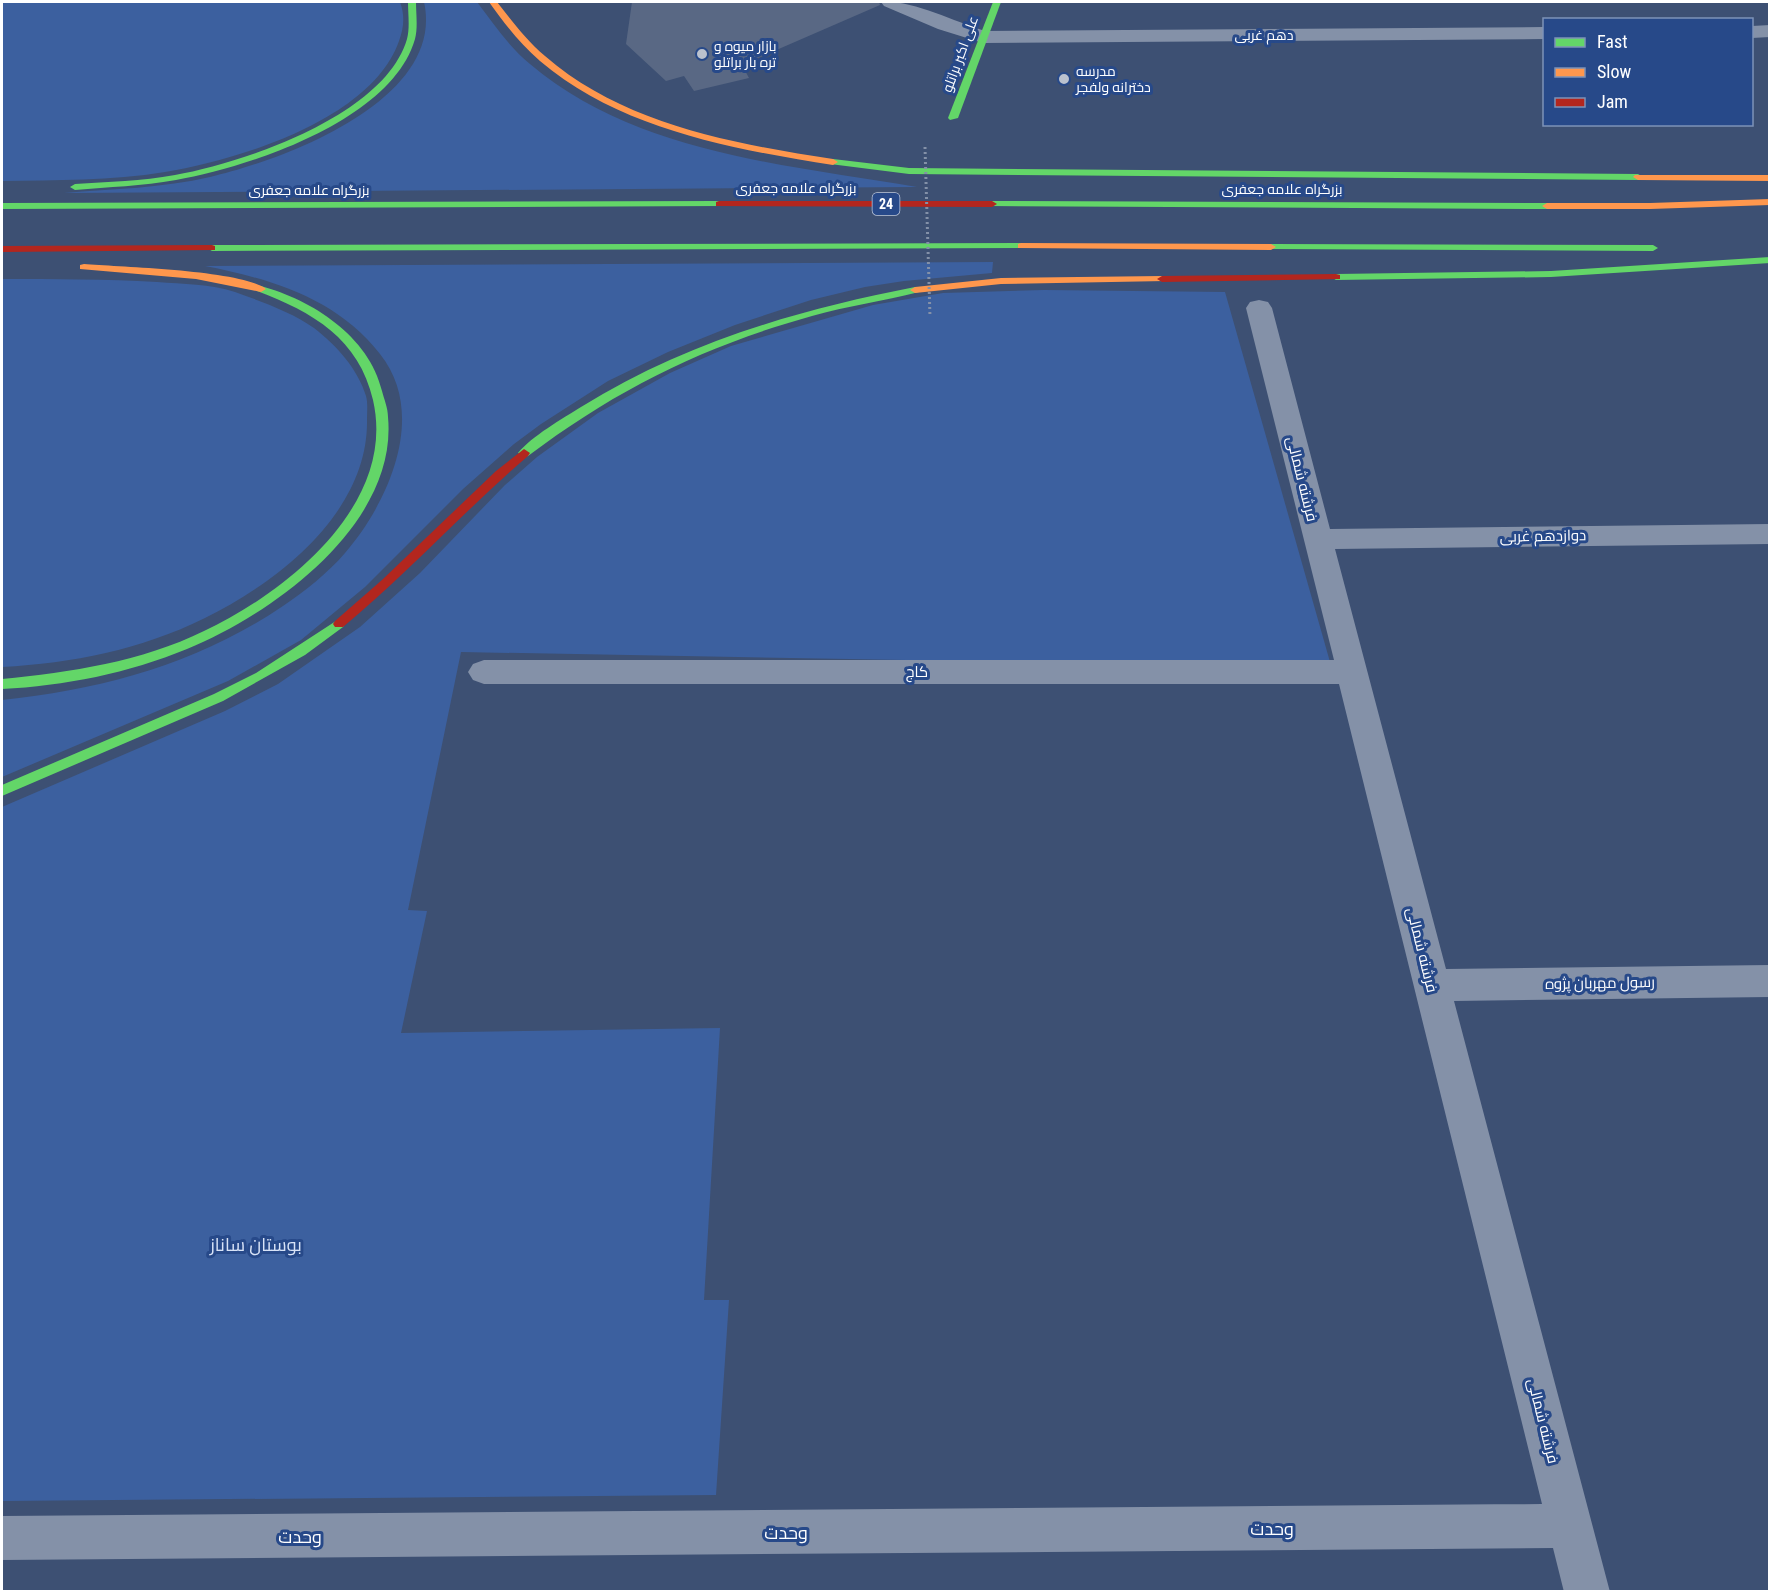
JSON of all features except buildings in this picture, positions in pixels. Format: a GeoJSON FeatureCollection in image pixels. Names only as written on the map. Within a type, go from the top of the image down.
{"type":"FeatureCollection","features":[{"type":"Feature","properties":{"kind":"main road"},"geometry":{"type":"LineString","coordinates":[[66,188],[131,183],[187,175],[277,148],[328,124],[369,97],[393,75],[414,32],[412,2]]}},
{"type":"Feature","properties":{"kind":"main road"},"geometry":{"type":"LineString","coordinates":[[493,2],[534,51],[574,82],[614,104],[713,140],[762,152],[832,163],[909,171],[1770,178]]}},
{"type":"Feature","properties":{"kind":"main road","name":"علی اکبر براتلو"},"geometry":{"type":"LineString","coordinates":[[953,118],[997,2]]}},
{"type":"Feature","properties":{"kind":"main road"},"geometry":{"type":"LineString","coordinates":[[2,197],[34,192]]}},
{"type":"Feature","properties":{"kind":"main road","name":"بزرگراه علامه جعفری"},"geometry":{"type":"LineString","coordinates":[[2,206],[905,204],[1650,206],[1770,202]]}},
{"type":"Feature","properties":{"kind":"main road"},"geometry":{"type":"LineString","coordinates":[[2,249],[680,245],[1662,248]]}},
{"type":"Feature","properties":{"kind":"main road"},"geometry":{"type":"LineString","coordinates":[[1746,248],[1770,248]]}},
{"type":"Feature","properties":{"kind":"main road"},"geometry":{"type":"LineString","coordinates":[[2,259],[48,263]]}},
{"type":"Feature","properties":{"kind":"main road"},"geometry":{"type":"LineString","coordinates":[[2,791],[242,687],[294,658],[339,627],[371,599],[486,485],[529,448],[579,412],[676,360],[793,316],[908,290],[948,284],[1001,281],[1551,274],[1770,261]]}},
{"type":"Feature","properties":{"kind":"main road"},"geometry":{"type":"LineString","coordinates":[[2,684],[44,681],[95,672],[145,659],[194,641],[235,621],[297,577],[348,523],[365,498],[378,465],[386,430],[380,394],[363,355],[327,324],[298,306],[250,286],[216,279],[71,266]]}},
{"type":"Feature","properties":{"kind":"street","name":"دهم غربی"},"geometry":{"type":"LineString","coordinates":[[891,2],[945,26],[983,37],[1543,33]]}},
{"type":"Feature","properties":{"kind":"street"},"geometry":{"type":"LineString","coordinates":[[925,2],[952,13],[983,37]]}},
{"type":"Feature","properties":{"kind":"street"},"geometry":{"type":"LineString","coordinates":[[1753,32],[1770,32]]}},
{"type":"Feature","properties":{"kind":"street","name":"فرشته شمالی"},"geometry":{"type":"LineString","coordinates":[[1259,308],[1587,1592]]}},
{"type":"Feature","properties":{"kind":"street","name":"دوازدهم غربی"},"geometry":{"type":"LineString","coordinates":[[1317,539],[1770,534]]}},
{"type":"Feature","properties":{"kind":"street","name":"کاج"},"geometry":{"type":"LineString","coordinates":[[484,672],[1351,672]]}},
{"type":"Feature","properties":{"kind":"street","name":"رسول مهربان پژوه"},"geometry":{"type":"LineString","coordinates":[[1431,985],[1770,981]]}},
{"type":"Feature","properties":{"kind":"street","name":"وحدت"},"geometry":{"type":"LineString","coordinates":[[2,1538],[1570,1526]]}},
{"type":"Feature","properties":{"kind":"path"},"geometry":{"type":"LineString","coordinates":[[925,147],[930,317]]}},
{"type":"Feature","properties":{"kind":"green space"},"geometry":{"type":"Polygon","coordinates":[[[2,2],[400,2],[403,22],[399,41],[384,69],[361,93],[333,114],[264,146],[195,166],[145,175],[84,180],[2,181],[2,2]]]}},
{"type":"Feature","properties":{"kind":"green space"},"geometry":{"type":"Polygon","coordinates":[[[424,2],[477,2],[515,50],[530,64],[572,94],[617,118],[664,136],[714,151],[764,162],[917,187],[64,193],[192,181],[241,169],[316,140],[353,120],[385,96],[410,68],[424,37],[424,2]]]}},
{"type":"Feature","properties":{"kind":"green space"},"geometry":{"type":"Polygon","coordinates":[[[993,262],[992,273],[904,281],[865,287],[811,300],[735,325],[668,352],[608,381],[514,444],[463,489],[365,587],[301,640],[228,681],[2,777],[2,700],[77,689],[148,671],[217,644],[250,626],[283,606],[324,575],[361,532],[376,509],[388,483],[397,457],[402,430],[401,403],[394,378],[380,354],[363,335],[323,305],[301,294],[254,277],[205,266],[993,262]]]}},
{"type":"Feature","properties":{"kind":"green space"},"geometry":{"type":"Polygon","coordinates":[[[2,279],[138,281],[216,287],[276,307],[314,328],[338,350],[352,367],[358,376],[367,402],[364,452],[353,484],[336,513],[315,539],[290,563],[234,603],[205,618],[131,647],[55,662],[2,667],[2,279]]]}},
{"type":"Feature","properties":{"kind":"green space","name":"بوستان ساناز"},"geometry":{"type":"Polygon","coordinates":[[[1044,290],[1225,292],[1330,662],[962,661],[461,652],[408,910],[427,911],[401,1033],[720,1028],[704,1300],[729,1300],[716,1495],[2,1501],[2,807],[225,711],[278,684],[360,627],[420,573],[505,485],[537,457],[598,413],[670,373],[731,346],[873,305],[943,293],[1044,290]]]}},
{"type":"Feature","properties":{"kind":"traffic: fast"},"geometry":{"type":"LineString","coordinates":[[75,187],[160,180],[220,167],[298,139],[336,120],[370,97],[396,69],[411,38],[412,2]]}},
{"type":"Feature","properties":{"kind":"traffic: fast"},"geometry":{"type":"LineString","coordinates":[[953,118],[997,2]]}},
{"type":"Feature","properties":{"kind":"traffic: fast"},"geometry":{"type":"LineString","coordinates":[[833,162],[909,171],[1638,177]]}},
{"type":"Feature","properties":{"kind":"traffic: fast"},"geometry":{"type":"LineString","coordinates":[[2,206],[719,204]]}},
{"type":"Feature","properties":{"kind":"traffic: fast"},"geometry":{"type":"LineString","coordinates":[[992,204],[1547,206]]}},
{"type":"Feature","properties":{"kind":"traffic: fast"},"geometry":{"type":"LineString","coordinates":[[212,248],[1021,246]]}},
{"type":"Feature","properties":{"kind":"traffic: fast"},"geometry":{"type":"LineString","coordinates":[[1271,247],[1653,248]]}},
{"type":"Feature","properties":{"kind":"traffic: fast"},"geometry":{"type":"LineString","coordinates":[[1336,277],[1551,274],[1770,260]]}},
{"type":"Feature","properties":{"kind":"traffic: fast"},"geometry":{"type":"LineString","coordinates":[[2,684],[63,677],[123,665],[181,647],[209,635],[267,600],[298,577],[326,551],[351,521],[370,489],[381,454],[383,417],[374,379],[355,348],[328,322],[296,303],[261,289]]}},
{"type":"Feature","properties":{"kind":"traffic: fast"},"geometry":{"type":"LineString","coordinates":[[524,453],[567,421],[612,393],[709,346],[810,313],[915,290]]}},
{"type":"Feature","properties":{"kind":"traffic: fast"},"geometry":{"type":"LineString","coordinates":[[2,791],[219,698],[301,652],[339,624]]}},
{"type":"Feature","properties":{"kind":"traffic: slow"},"geometry":{"type":"LineString","coordinates":[[493,2],[523,40],[544,60],[574,82],[607,101],[643,117],[720,141],[833,162]]}},
{"type":"Feature","properties":{"kind":"traffic: slow"},"geometry":{"type":"LineString","coordinates":[[1638,177],[1770,178]]}},
{"type":"Feature","properties":{"kind":"traffic: slow"},"geometry":{"type":"LineString","coordinates":[[1547,206],[1650,206],[1770,202]]}},
{"type":"Feature","properties":{"kind":"traffic: slow"},"geometry":{"type":"LineString","coordinates":[[1021,246],[1271,247]]}},
{"type":"Feature","properties":{"kind":"traffic: slow"},"geometry":{"type":"LineString","coordinates":[[84,267],[196,275],[261,289]]}},
{"type":"Feature","properties":{"kind":"traffic: slow"},"geometry":{"type":"LineString","coordinates":[[915,290],[1001,281],[1162,279]]}},
{"type":"Feature","properties":{"kind":"traffic: jam"},"geometry":{"type":"LineString","coordinates":[[719,204],[992,204]]}},
{"type":"Feature","properties":{"kind":"traffic: jam"},"geometry":{"type":"LineString","coordinates":[[2,249],[212,248]]}},
{"type":"Feature","properties":{"kind":"traffic: jam"},"geometry":{"type":"LineString","coordinates":[[1162,279],[1336,277]]}},
{"type":"Feature","properties":{"kind":"traffic: jam"},"geometry":{"type":"LineString","coordinates":[[339,624],[387,583],[500,473],[524,453]]}},
{"type":"Feature","properties":{"kind":"place","name":"بازار میوه و تره بار براتلو"},"geometry":{"type":"Point","coordinates":[702,54]}},
{"type":"Feature","properties":{"kind":"place","name":"مدرسه دخترانه ولفجر"},"geometry":{"type":"Point","coordinates":[1064,79]}}]}
